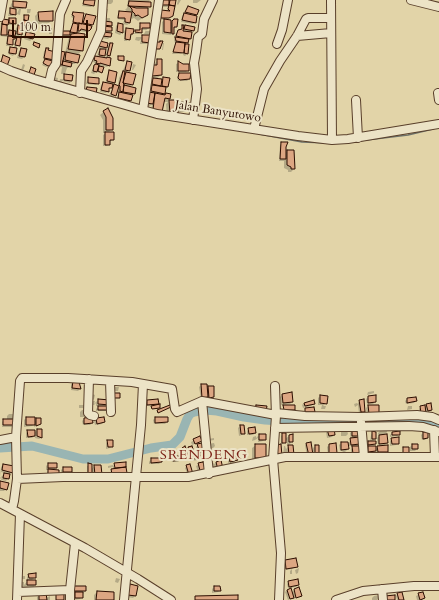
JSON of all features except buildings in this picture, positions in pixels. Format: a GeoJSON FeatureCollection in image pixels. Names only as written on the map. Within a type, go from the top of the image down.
{"type":"FeatureCollection","features":[{"type":"Feature","properties":{"kind":"street"},"geometry":{"type":"LineString","coordinates":[[0,17],[3,0]]}},
{"type":"Feature","properties":{"kind":"street"},"geometry":{"type":"LineString","coordinates":[[49,83],[52,70],[56,64],[60,14],[66,0]]}},
{"type":"Feature","properties":{"kind":"street"},"geometry":{"type":"LineString","coordinates":[[80,93],[81,71],[87,62],[101,31],[103,0]]}},
{"type":"Feature","properties":{"kind":"street"},"geometry":{"type":"LineString","coordinates":[[143,110],[159,0]]}},
{"type":"Feature","properties":{"kind":"street"},"geometry":{"type":"LineString","coordinates":[[193,120],[197,90],[194,63],[198,36],[202,34],[204,19],[213,0]]}},
{"type":"Feature","properties":{"kind":"street"},"geometry":{"type":"LineString","coordinates":[[277,44],[282,30],[288,0]]}},
{"type":"Feature","properties":{"kind":"street"},"geometry":{"type":"LineString","coordinates":[[331,0],[332,140]]}},
{"type":"Feature","properties":{"kind":"street"},"geometry":{"type":"LineString","coordinates":[[411,0],[439,7]]}},
{"type":"Feature","properties":{"kind":"street"},"geometry":{"type":"LineString","coordinates":[[254,129],[264,89],[307,18],[331,18]]}},
{"type":"Feature","properties":{"kind":"street"},"geometry":{"type":"LineString","coordinates":[[297,36],[331,33]]}},
{"type":"Feature","properties":{"kind":"street","name":"Jalan Banyutowo"},"geometry":{"type":"LineString","coordinates":[[0,66],[11,71],[80,93],[157,114],[291,135],[332,140],[358,138],[439,124]]}},
{"type":"Feature","properties":{"kind":"street"},"geometry":{"type":"LineString","coordinates":[[356,100],[358,138]]}},
{"type":"Feature","properties":{"kind":"street"},"geometry":{"type":"LineString","coordinates":[[70,590],[17,596],[20,518],[13,506],[16,479],[16,439],[20,379],[89,379],[143,384],[172,389],[175,409],[177,412],[202,403],[275,419],[361,422],[417,415],[432,417],[439,420]]}},
{"type":"Feature","properties":{"kind":"street"},"geometry":{"type":"LineString","coordinates":[[89,379],[88,413],[94,416]]}},
{"type":"Feature","properties":{"kind":"street"},"geometry":{"type":"LineString","coordinates":[[110,381],[111,412]]}},
{"type":"Feature","properties":{"kind":"street"},"geometry":{"type":"LineString","coordinates":[[124,600],[141,425],[143,384]]}},
{"type":"Feature","properties":{"kind":"street"},"geometry":{"type":"LineString","coordinates":[[275,386],[273,459],[281,553],[279,600]]}},
{"type":"Feature","properties":{"kind":"street"},"geometry":{"type":"LineString","coordinates":[[202,403],[209,474]]}},
{"type":"Feature","properties":{"kind":"street"},"geometry":{"type":"LineString","coordinates":[[16,479],[63,477],[188,477],[209,474],[285,457],[437,457],[437,431],[423,427],[305,416],[275,419]]}},
{"type":"Feature","properties":{"kind":"street"},"geometry":{"type":"LineString","coordinates":[[361,422],[364,457]]}},
{"type":"Feature","properties":{"kind":"street"},"geometry":{"type":"LineString","coordinates":[[0,440],[16,439]]}},
{"type":"Feature","properties":{"kind":"street"},"geometry":{"type":"LineString","coordinates":[[0,503],[13,506]]}},
{"type":"Feature","properties":{"kind":"street"},"geometry":{"type":"LineString","coordinates":[[20,518],[75,543],[138,579],[171,600]]}},
{"type":"Feature","properties":{"kind":"street"},"geometry":{"type":"LineString","coordinates":[[70,600],[75,543]]}},
{"type":"Feature","properties":{"kind":"street"},"geometry":{"type":"LineString","coordinates":[[336,600],[352,594],[382,589],[414,586],[439,586]]}},
{"type":"Feature","properties":{"kind":"street"},"geometry":{"type":"LineString","coordinates":[[382,589],[383,600]]}},
{"type":"Feature","properties":{"kind":"waterway"},"geometry":{"type":"LineString","coordinates":[[0,71],[7,73]]}},
{"type":"Feature","properties":{"kind":"waterway"},"geometry":{"type":"LineString","coordinates":[[39,85],[72,94]]}},
{"type":"Feature","properties":{"kind":"waterway"},"geometry":{"type":"LineString","coordinates":[[358,141],[408,135],[433,129]]}},
{"type":"Feature","properties":{"kind":"waterway"},"geometry":{"type":"LineString","coordinates":[[259,134],[302,142],[328,143]]}},
{"type":"Feature","properties":{"kind":"waterway"},"geometry":{"type":"LineString","coordinates":[[0,448],[32,446],[83,459],[108,459],[151,448],[172,445],[180,437],[190,414],[205,410],[265,420],[379,423],[409,419],[439,426]]}},
{"type":"Feature","properties":{"kind":"district","name":"SRENDENG"},"geometry":{"type":"Point","coordinates":[204,456]}}]}
